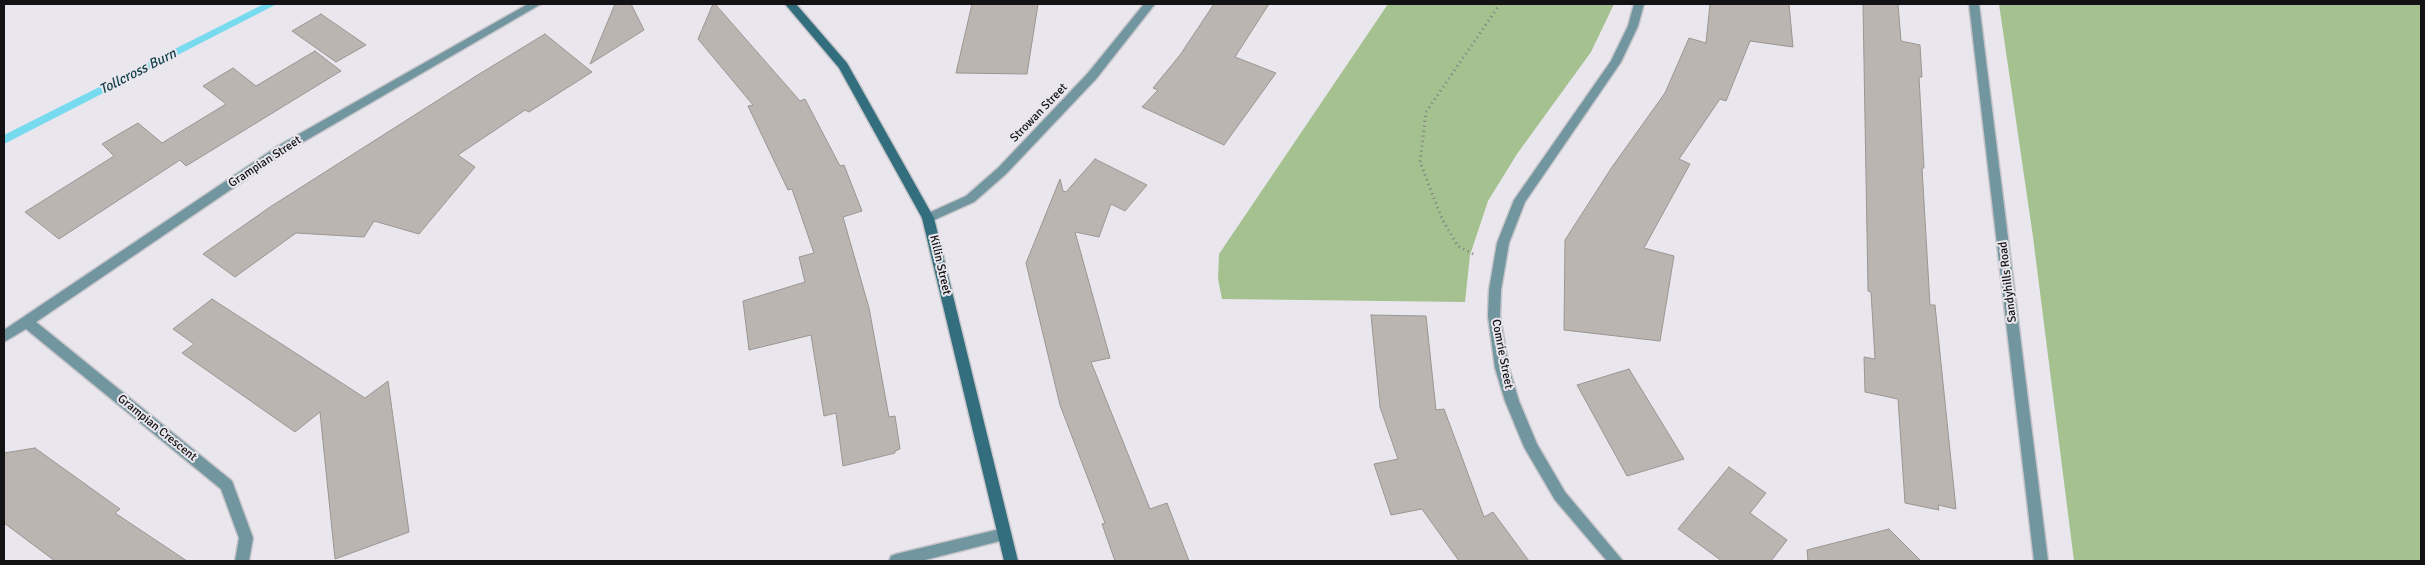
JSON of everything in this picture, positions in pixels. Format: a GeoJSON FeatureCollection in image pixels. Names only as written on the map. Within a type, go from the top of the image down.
{"type":"FeatureCollection","features":[{"type":"Feature","properties":{"kind":"main road","name":"Killin Street"},"geometry":{"type":"LineString","coordinates":[[790,4],[842,66],[928,218],[1011,561]]}},
{"type":"Feature","properties":{"kind":"street","name":"Grampian Street"},"geometry":{"type":"LineString","coordinates":[[4,336],[282,149],[536,4]]}},
{"type":"Feature","properties":{"kind":"street","name":"Strowan Street"},"geometry":{"type":"LineString","coordinates":[[928,218],[970,199],[1002,171],[1092,76],[1150,4]]}},
{"type":"Feature","properties":{"kind":"street","name":"Comrie Street"},"geometry":{"type":"LineString","coordinates":[[1616,561],[1592,536],[1560,496],[1532,447],[1512,402],[1502,368],[1496,332],[1495,290],[1497,268],[1510,222],[1520,200],[1616,62],[1633,26],[1639,4]]}},
{"type":"Feature","properties":{"kind":"street","name":"Sandyhills Road"},"geometry":{"type":"LineString","coordinates":[[1974,4],[2041,561]]}},
{"type":"Feature","properties":{"kind":"street","name":"Grampian Crescent"},"geometry":{"type":"LineString","coordinates":[[25,321],[227,485],[246,538],[242,561]]}},
{"type":"Feature","properties":{"kind":"street"},"geometry":{"type":"LineString","coordinates":[[896,561],[1004,534]]}},
{"type":"Feature","properties":{"kind":"path"},"geometry":{"type":"LineString","coordinates":[[1497,268],[1458,246],[1442,219],[1420,162],[1426,112],[1500,4]]}},
{"type":"Feature","properties":{"kind":"green space"},"geometry":{"type":"Polygon","coordinates":[[[1388,4],[1614,4],[1591,52],[1517,154],[1488,201],[1470,255],[1465,302],[1222,299],[1218,279],[1219,254],[1388,4]]]}},
{"type":"Feature","properties":{"kind":"green space"},"geometry":{"type":"Polygon","coordinates":[[[1999,4],[2421,4],[2421,561],[2074,561],[2033,237],[1999,4]]]}},
{"type":"Feature","properties":{"kind":"building"},"geometry":{"type":"Polygon","coordinates":[[[615,4],[631,4],[644,30],[590,64],[615,4]]]}},
{"type":"Feature","properties":{"kind":"building"},"geometry":{"type":"Polygon","coordinates":[[[713,4],[800,101],[805,99],[840,166],[844,165],[862,211],[843,217],[869,308],[889,417],[895,416],[900,449],[895,451],[895,453],[843,466],[836,413],[824,416],[811,335],[749,350],[743,301],[805,282],[799,257],[814,253],[792,189],[788,190],[748,106],[753,105],[698,39],[713,4]]]}},
{"type":"Feature","properties":{"kind":"building"},"geometry":{"type":"Polygon","coordinates":[[[972,4],[1038,4],[1027,74],[956,73],[972,4]]]}},
{"type":"Feature","properties":{"kind":"building"},"geometry":{"type":"Polygon","coordinates":[[[1214,4],[1269,4],[1235,57],[1276,73],[1224,145],[1142,107],[1158,90],[1153,88],[1180,55],[1214,4]]]}},
{"type":"Feature","properties":{"kind":"building"},"geometry":{"type":"Polygon","coordinates":[[[1710,4],[1789,4],[1793,47],[1750,41],[1726,101],[1720,99],[1679,159],[1690,164],[1644,248],[1674,256],[1660,341],[1564,330],[1565,240],[1612,167],[1665,93],[1689,38],[1706,43],[1710,4]]]}},
{"type":"Feature","properties":{"kind":"building"},"geometry":{"type":"Polygon","coordinates":[[[1863,4],[1898,4],[1901,41],[1920,45],[1922,77],[1919,77],[1924,168],[1922,168],[1930,305],[1935,305],[1956,509],[1938,505],[1939,510],[1905,503],[1898,399],[1865,392],[1864,357],[1875,359],[1871,292],[1868,291],[1863,4]]]}},
{"type":"Feature","properties":{"kind":"building"},"geometry":{"type":"Polygon","coordinates":[[[321,14],[366,45],[336,62],[292,31],[321,14]]]}},
{"type":"Feature","properties":{"kind":"building"},"geometry":{"type":"Polygon","coordinates":[[[545,34],[592,72],[529,112],[525,110],[458,155],[475,167],[419,234],[374,221],[364,237],[296,233],[235,277],[203,254],[270,207],[545,34]]]}},
{"type":"Feature","properties":{"kind":"building"},"geometry":{"type":"Polygon","coordinates":[[[315,51],[341,71],[186,166],[180,160],[59,239],[25,212],[114,156],[102,144],[138,123],[162,143],[226,104],[203,86],[233,68],[256,86],[315,51]]]}},
{"type":"Feature","properties":{"kind":"building"},"geometry":{"type":"Polygon","coordinates":[[[1095,159],[1147,185],[1125,211],[1111,204],[1099,237],[1075,232],[1110,358],[1091,362],[1150,509],[1167,503],[1189,561],[1115,561],[1102,524],[1105,523],[1060,405],[1026,263],[1060,179],[1063,191],[1066,192],[1095,159]]]}},
{"type":"Feature","properties":{"kind":"building"},"geometry":{"type":"Polygon","coordinates":[[[212,299],[365,398],[388,381],[409,532],[335,559],[320,412],[295,432],[182,353],[194,344],[173,329],[212,299]]]}},
{"type":"Feature","properties":{"kind":"building"},"geometry":{"type":"Polygon","coordinates":[[[1371,315],[1426,316],[1436,410],[1444,409],[1484,517],[1493,512],[1529,561],[1459,561],[1422,509],[1391,515],[1374,464],[1398,459],[1380,407],[1371,315]]]}},
{"type":"Feature","properties":{"kind":"building"},"geometry":{"type":"Polygon","coordinates":[[[1629,369],[1684,459],[1627,476],[1577,385],[1629,369]]]}},
{"type":"Feature","properties":{"kind":"building"},"geometry":{"type":"Polygon","coordinates":[[[35,448],[120,509],[115,513],[187,561],[55,561],[4,523],[4,453],[35,448]]]}},
{"type":"Feature","properties":{"kind":"building"},"geometry":{"type":"Polygon","coordinates":[[[1729,467],[1766,493],[1750,513],[1787,540],[1771,561],[1722,561],[1678,529],[1729,467]]]}},
{"type":"Feature","properties":{"kind":"building"},"geometry":{"type":"Polygon","coordinates":[[[1889,529],[1921,561],[1808,561],[1807,550],[1889,529]]]}},
{"type":"Feature","properties":{"kind":"waterway","name":"Tollcross Burn"},"geometry":{"type":"LineString","coordinates":[[4,140],[272,4]]}}]}
